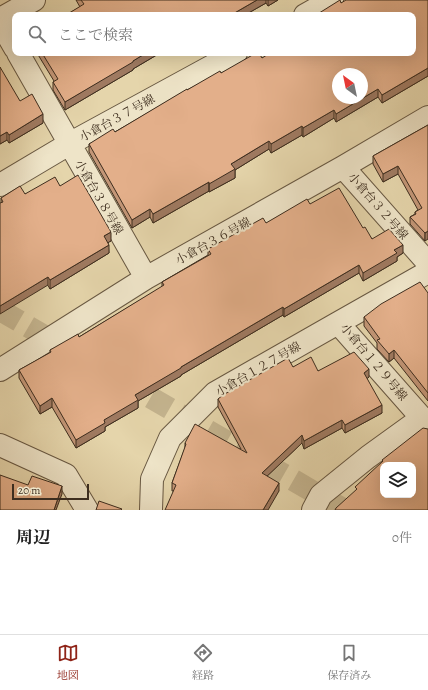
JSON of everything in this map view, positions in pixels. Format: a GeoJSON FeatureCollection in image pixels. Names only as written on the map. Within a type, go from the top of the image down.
{"type":"FeatureCollection","features":[{"type":"Feature","properties":{"kind":"street"},"geometry":{"type":"LineString","coordinates":[[15,12],[34,0]]}},
{"type":"Feature","properties":{"kind":"street"},"geometry":{"type":"LineString","coordinates":[[310,12],[332,0]]}},
{"type":"Feature","properties":{"kind":"street"},"geometry":{"type":"LineString","coordinates":[[12,14],[0,21],[12,43]]}},
{"type":"Feature","properties":{"kind":"street","name":"小倉台３８号線"},"geometry":{"type":"LineString","coordinates":[[20,56],[146,278]]}},
{"type":"Feature","properties":{"kind":"street","name":"小倉台３７号線"},"geometry":{"type":"LineString","coordinates":[[0,185],[69,144],[230,56]]}},
{"type":"Feature","properties":{"kind":"street","name":"小倉台３６号線"},"geometry":{"type":"LineString","coordinates":[[0,370],[146,278],[343,167],[428,117]]}},
{"type":"Feature","properties":{"kind":"street","name":"小倉台３２号線"},"geometry":{"type":"LineString","coordinates":[[343,167],[428,263]]}},
{"type":"Feature","properties":{"kind":"street","name":"小倉台１２９号線"},"geometry":{"type":"LineString","coordinates":[[425,421],[338,323],[428,272]]}},
{"type":"Feature","properties":{"kind":"street","name":"小倉台１２７号線"},"geometry":{"type":"LineString","coordinates":[[151,510],[152,479],[170,438],[215,393],[338,323]]}},
{"type":"Feature","properties":{"kind":"street"},"geometry":{"type":"LineString","coordinates":[[313,510],[321,496],[368,458],[425,421]]}},
{"type":"Feature","properties":{"kind":"street"},"geometry":{"type":"LineString","coordinates":[[0,445],[66,475],[86,510]]}},
{"type":"Feature","properties":{"kind":"building"},"geometry":{"type":"Polygon","coordinates":[[[81,0],[257,0],[236,12],[71,12],[84,4],[81,0]]]}},
{"type":"Feature","properties":{"kind":"building"},"geometry":{"type":"Polygon","coordinates":[[[340,0],[341,3],[346,0],[428,0],[428,68],[382,95],[378,89],[368,95],[368,68],[332,68],[332,104],[353,104],[336,114],[334,110],[271,144],[269,141],[231,164],[235,169],[209,184],[209,182],[153,214],[150,209],[132,220],[89,144],[113,129],[115,132],[220,71],[221,73],[251,56],[261,56],[262,58],[265,56],[416,56],[416,12],[321,12],[340,0]]]}},
{"type":"Feature","properties":{"kind":"building"},"geometry":{"type":"Polygon","coordinates":[[[44,56],[141,56],[65,102],[53,82],[58,79],[44,56]]]}},
{"type":"Feature","properties":{"kind":"building"},"geometry":{"type":"Polygon","coordinates":[[[0,67],[20,101],[32,94],[43,114],[9,135],[7,132],[0,136],[0,67]]]}},
{"type":"Feature","properties":{"kind":"building"},"geometry":{"type":"Polygon","coordinates":[[[428,125],[428,231],[425,233],[410,217],[422,208],[398,166],[383,174],[373,156],[428,125]]]}},
{"type":"Feature","properties":{"kind":"building"},"geometry":{"type":"Polygon","coordinates":[[[78,175],[111,232],[104,236],[109,245],[50,280],[48,277],[0,306],[0,203],[3,202],[1,198],[20,186],[25,194],[55,177],[60,186],[78,175]]]}},
{"type":"Feature","properties":{"kind":"building"},"geometry":{"type":"Polygon","coordinates":[[[339,188],[363,228],[365,227],[372,239],[389,229],[403,245],[394,250],[397,253],[363,273],[359,265],[284,309],[283,307],[135,395],[138,400],[104,420],[105,423],[76,440],[52,398],[40,406],[19,370],[51,352],[50,350],[78,334],[79,337],[164,285],[162,282],[211,254],[208,249],[263,218],[266,223],[307,199],[310,204],[339,188]]]}},
{"type":"Feature","properties":{"kind":"building"},"geometry":{"type":"Polygon","coordinates":[[[420,282],[428,293],[428,393],[394,350],[389,354],[377,340],[380,339],[364,317],[381,304],[420,282]]]}},
{"type":"Feature","properties":{"kind":"building"},"geometry":{"type":"Polygon","coordinates":[[[354,352],[369,369],[364,373],[382,405],[345,425],[342,420],[304,441],[302,435],[262,473],[279,483],[263,510],[165,510],[176,485],[172,483],[186,444],[185,443],[195,424],[247,453],[218,399],[288,358],[293,367],[311,357],[318,371],[354,352]]]}},
{"type":"Feature","properties":{"kind":"building"},"geometry":{"type":"Polygon","coordinates":[[[423,428],[428,429],[428,510],[335,510],[357,489],[355,487],[380,464],[380,498],[416,498],[416,462],[382,462],[382,460],[423,428]]]}},
{"type":"Feature","properties":{"kind":"building"},"geometry":{"type":"Polygon","coordinates":[[[0,475],[28,485],[32,476],[62,486],[54,510],[0,510],[0,475]]]}},
{"type":"Feature","properties":{"kind":"building"},"geometry":{"type":"Polygon","coordinates":[[[99,501],[122,509],[96,510],[99,501]]]}},
{"type":"Feature","properties":{"kind":"tunnel"},"geometry":{"type":"LineString","coordinates":[[0,310],[65,348]]}},
{"type":"Feature","properties":{"kind":"tunnel"},"geometry":{"type":"LineString","coordinates":[[122,381],[345,510]]}}]}
